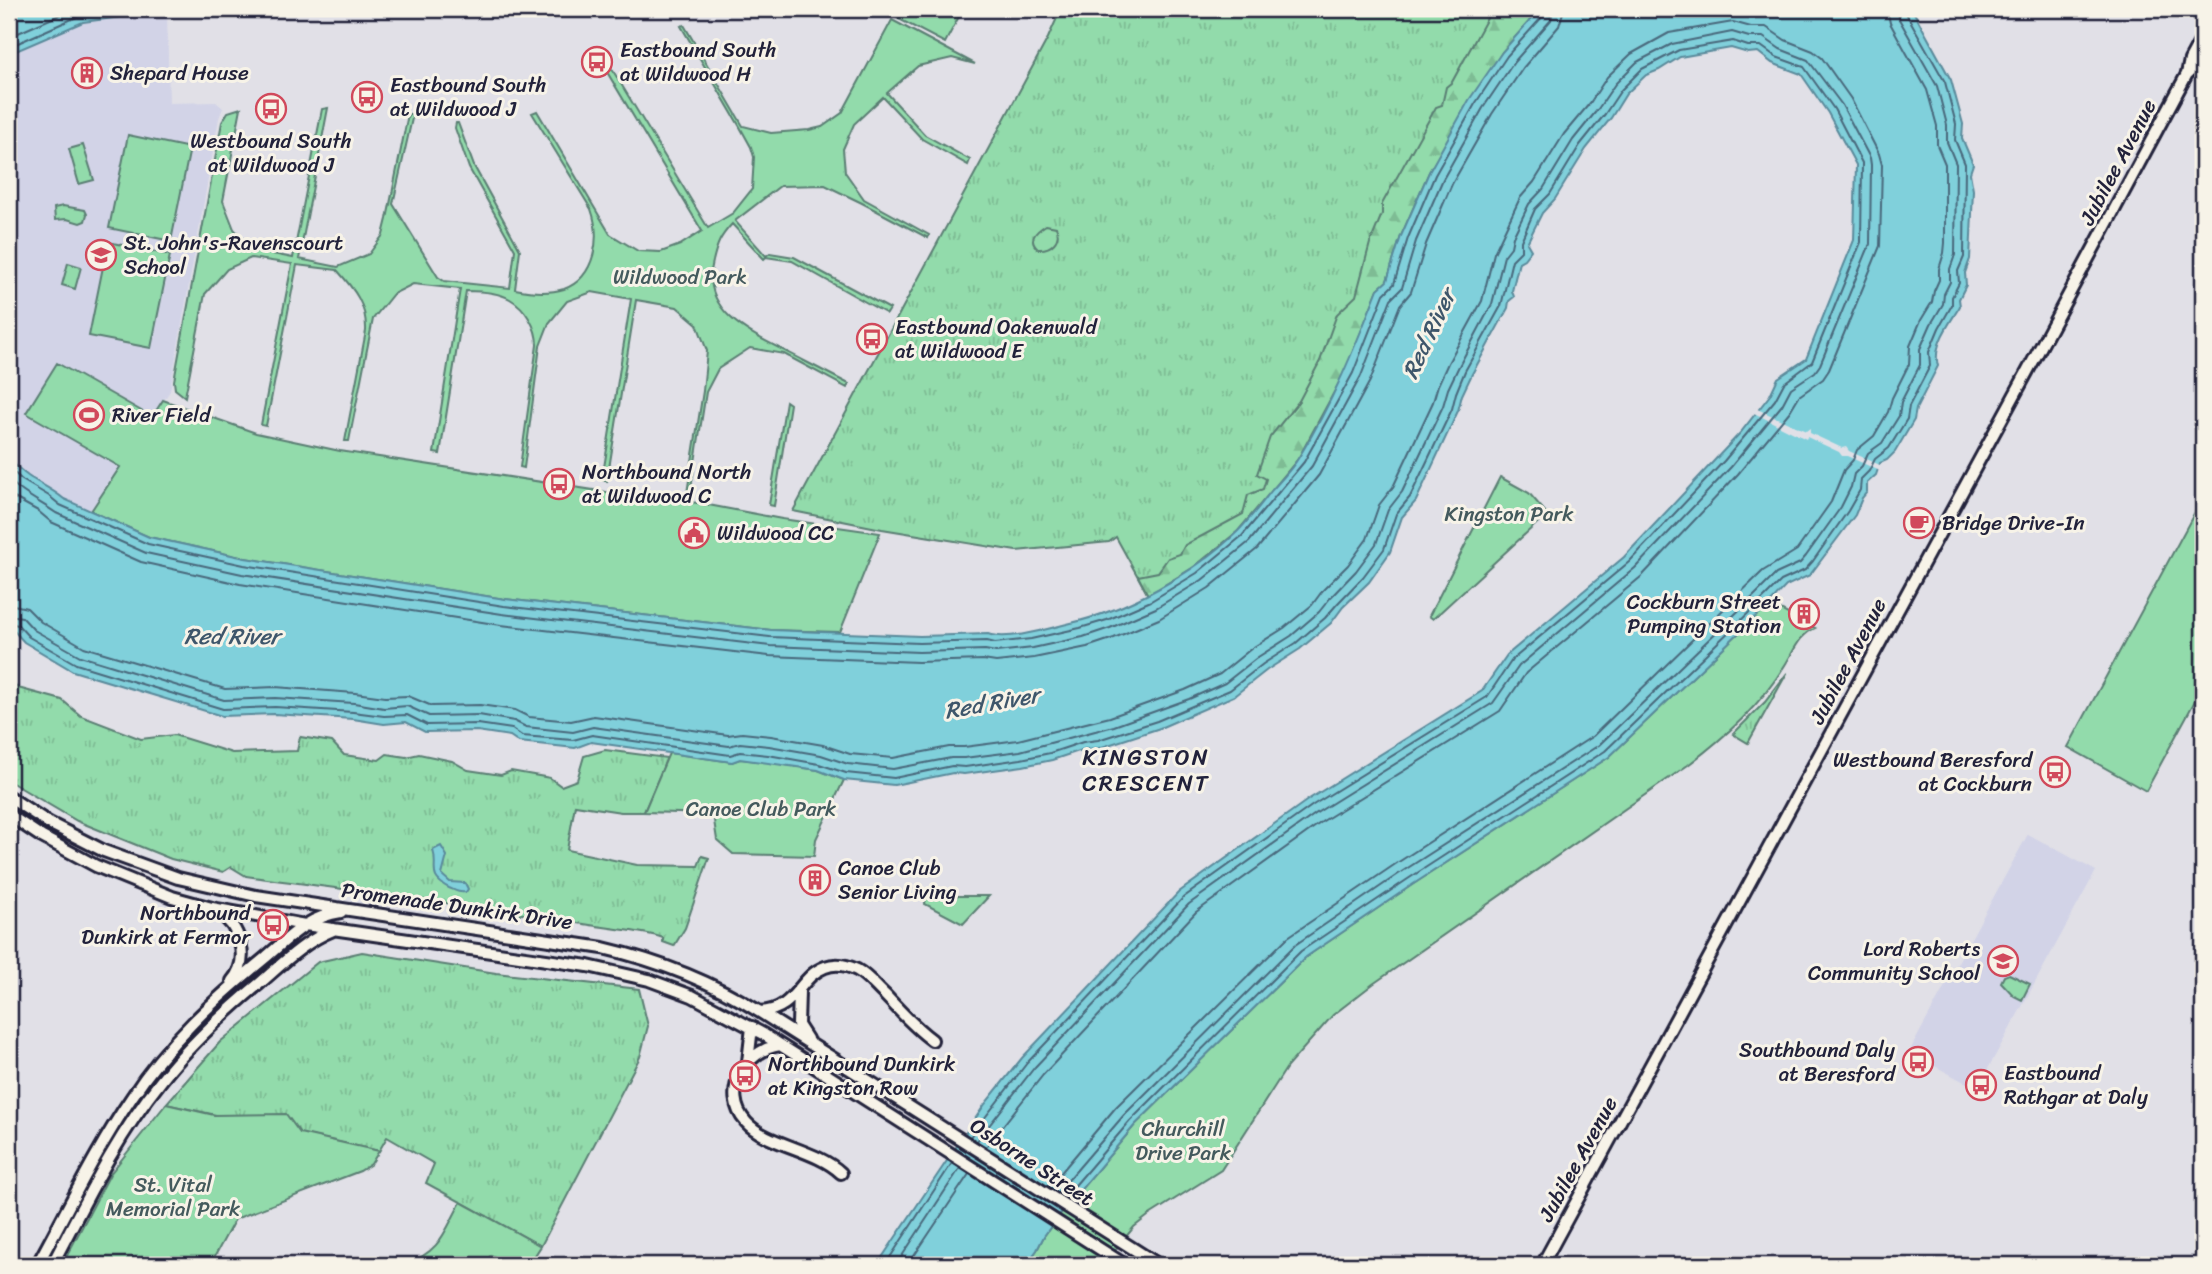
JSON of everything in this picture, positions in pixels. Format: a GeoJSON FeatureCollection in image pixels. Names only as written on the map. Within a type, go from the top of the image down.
{"type":"FeatureCollection","features":[{"type":"Feature","properties":{"kind":"main road","name":"Jubilee Avenue"},"geometry":{"type":"LineString","coordinates":[[1542,1265],[2038,352],[2187,74],[2190,60],[2203,36]]}},
{"type":"Feature","properties":{"kind":"main road","name":"Jubilee Avenue"},"geometry":{"type":"LineString","coordinates":[[2187,74],[2200,63],[2203,53]]}},
{"type":"Feature","properties":{"kind":"main road","name":"Promenade Dunkirk Drive"},"geometry":{"type":"LineString","coordinates":[[9,797],[55,826],[104,851],[178,878],[256,896],[621,952],[690,975],[723,990],[760,1012],[884,1091]]}},
{"type":"Feature","properties":{"kind":"main road","name":"Promenade Dunkirk Drive"},"geometry":{"type":"LineString","coordinates":[[9,815],[46,839],[107,871],[172,897],[212,908],[305,925],[606,969],[649,980],[692,996],[752,1027],[875,1104]]}},
{"type":"Feature","properties":{"kind":"main road"},"geometry":{"type":"LineString","coordinates":[[46,839],[55,826]]}},
{"type":"Feature","properties":{"kind":"main road"},"geometry":{"type":"LineString","coordinates":[[37,1265],[132,1096],[170,1048],[238,974],[242,953],[237,934],[230,923],[212,908]]}},
{"type":"Feature","properties":{"kind":"main road"},"geometry":{"type":"LineString","coordinates":[[223,992],[305,925],[322,915],[351,910]]}},
{"type":"Feature","properties":{"kind":"main road"},"geometry":{"type":"LineString","coordinates":[[52,1265],[117,1145],[144,1103],[176,1062],[211,1026],[274,970],[316,937],[337,929]]}},
{"type":"Feature","properties":{"kind":"main road"},"geometry":{"type":"LineString","coordinates":[[760,1012],[778,1008],[799,991],[811,976],[825,967],[850,967],[864,974],[915,1027],[932,1040]]}},
{"type":"Feature","properties":{"kind":"main road"},"geometry":{"type":"LineString","coordinates":[[799,991],[798,1025],[811,1044]]}},
{"type":"Feature","properties":{"kind":"main road"},"geometry":{"type":"LineString","coordinates":[[748,1062],[752,1027]]}},
{"type":"Feature","properties":{"kind":"main road"},"geometry":{"type":"LineString","coordinates":[[780,1045],[768,1048],[748,1062],[737,1080],[735,1098],[738,1111],[748,1125],[760,1133],[827,1162],[841,1173]]}},
{"type":"Feature","properties":{"kind":"main road"},"geometry":{"type":"LineString","coordinates":[[170,1048],[176,1049],[179,1054],[176,1062]]}},
{"type":"Feature","properties":{"kind":"main road","name":"Osborne Street"},"geometry":{"type":"LineString","coordinates":[[884,1091],[1154,1263]]}},
{"type":"Feature","properties":{"kind":"main road","name":"Osborne Street"},"geometry":{"type":"LineString","coordinates":[[875,1104],[1125,1265]]}},
{"type":"Feature","properties":{"kind":"shaded area","name":"St. John's-Ravenscourt School"},"geometry":{"type":"Polygon","coordinates":[[[167,11],[169,103],[216,102],[223,108],[170,391],[91,511],[64,499],[26,475],[9,460],[9,54],[83,22],[167,11]]]}},
{"type":"Feature","properties":{"kind":"shaded area","name":"Lord Roberts Community School"},"geometry":{"type":"Polygon","coordinates":[[[2028,834],[2096,871],[1977,1089],[1909,1052],[2028,834]]]}},
{"type":"Feature","properties":{"kind":"green space"},"geometry":{"type":"Polygon","coordinates":[[[902,9],[963,9],[945,43],[897,18],[902,9]]]}},
{"type":"Feature","properties":{"kind":"green space"},"geometry":{"type":"Polygon","coordinates":[[[1061,9],[1540,9],[1502,52],[1346,370],[1238,531],[1148,595],[1116,537],[1109,542],[1016,551],[793,511],[1048,38],[1061,9]]]}},
{"type":"Feature","properties":{"kind":"green space"},"geometry":{"type":"Polygon","coordinates":[[[1492,9],[1540,9],[1502,52],[1429,172],[1401,236],[1387,281],[1378,289],[1346,370],[1298,459],[1238,531],[1194,567],[1148,595],[1138,576],[1158,572],[1168,558],[1180,554],[1185,545],[1243,514],[1248,495],[1263,489],[1266,479],[1257,474],[1270,437],[1299,401],[1320,361],[1337,314],[1356,296],[1370,243],[1382,214],[1382,204],[1436,107],[1442,105],[1446,87],[1452,82],[1492,9]]]}},
{"type":"Feature","properties":{"kind":"green space","name":"Wildwood Park"},"geometry":{"type":"Polygon","coordinates":[[[892,20],[975,64],[952,58],[918,66],[887,93],[925,135],[970,160],[968,165],[922,139],[883,97],[854,124],[843,149],[845,172],[864,199],[929,235],[928,238],[825,185],[780,186],[735,221],[766,256],[770,253],[794,257],[890,309],[887,314],[792,261],[766,257],[764,259],[732,224],[722,237],[713,261],[711,279],[714,294],[721,307],[758,337],[849,384],[847,388],[784,354],[750,348],[718,369],[706,392],[690,494],[687,493],[707,351],[697,324],[677,307],[636,300],[607,481],[602,480],[631,299],[592,292],[567,301],[549,323],[540,346],[524,468],[520,467],[537,345],[535,332],[530,319],[521,308],[510,299],[494,293],[466,291],[440,454],[434,453],[460,289],[413,284],[393,294],[373,319],[349,441],[345,441],[366,322],[362,305],[337,270],[297,265],[266,426],[261,425],[292,264],[251,258],[227,269],[205,294],[185,397],[175,389],[174,381],[222,122],[228,112],[241,108],[223,201],[234,229],[253,250],[293,258],[322,109],[328,108],[299,259],[338,267],[369,254],[383,235],[408,114],[413,114],[393,204],[438,277],[444,281],[510,288],[515,250],[469,168],[455,128],[458,123],[474,166],[520,250],[515,289],[552,292],[575,283],[583,275],[593,255],[596,232],[591,209],[532,113],[537,111],[610,234],[638,251],[661,252],[680,245],[702,231],[607,72],[612,69],[708,228],[733,213],[752,189],[754,157],[740,127],[681,26],[684,25],[743,126],[771,133],[822,127],[842,113],[892,20]]]}},
{"type":"Feature","properties":{"kind":"green space"},"geometry":{"type":"Polygon","coordinates":[[[128,135],[190,148],[171,241],[109,228],[128,135]]]}},
{"type":"Feature","properties":{"kind":"green space"},"geometry":{"type":"Polygon","coordinates":[[[83,145],[94,180],[79,184],[69,149],[83,145]]]}},
{"type":"Feature","properties":{"kind":"green space"},"geometry":{"type":"Polygon","coordinates":[[[63,206],[85,210],[85,221],[80,223],[67,219],[55,220],[54,208],[63,206]]]}},
{"type":"Feature","properties":{"kind":"green space"},"geometry":{"type":"Polygon","coordinates":[[[1046,225],[1056,227],[1058,236],[1047,248],[1038,249],[1033,239],[1046,225]]]}},
{"type":"Feature","properties":{"kind":"green space"},"geometry":{"type":"Polygon","coordinates":[[[108,242],[170,255],[151,348],[89,336],[108,242]]]}},
{"type":"Feature","properties":{"kind":"green space"},"geometry":{"type":"Polygon","coordinates":[[[68,263],[81,267],[75,289],[62,285],[68,263]]]}},
{"type":"Feature","properties":{"kind":"green space"},"geometry":{"type":"Polygon","coordinates":[[[57,363],[152,417],[163,400],[256,433],[340,451],[626,495],[698,503],[782,519],[880,533],[840,632],[771,630],[505,599],[245,558],[149,537],[91,511],[120,467],[26,413],[57,363]]]}},
{"type":"Feature","properties":{"kind":"green space"},"geometry":{"type":"Polygon","coordinates":[[[786,401],[790,404],[774,506],[769,505],[786,401]]]}},
{"type":"Feature","properties":{"kind":"green space","name":"Kingston Park"},"geometry":{"type":"Polygon","coordinates":[[[1500,477],[1529,493],[1547,514],[1433,619],[1429,616],[1500,477]]]}},
{"type":"Feature","properties":{"kind":"green space"},"geometry":{"type":"Polygon","coordinates":[[[2203,497],[2203,686],[2146,791],[2068,747],[2203,497]]]}},
{"type":"Feature","properties":{"kind":"green space","name":"Churchill Drive Park"},"geometry":{"type":"Polygon","coordinates":[[[1769,604],[1815,628],[1801,639],[1765,694],[1729,732],[1688,765],[1373,984],[1333,1015],[1287,1067],[1221,1170],[1134,1227],[1115,1250],[1108,1265],[1026,1265],[1060,1214],[1135,1125],[1306,957],[1609,757],[1769,604]]]}},
{"type":"Feature","properties":{"kind":"green space"},"geometry":{"type":"Polygon","coordinates":[[[1787,673],[1748,743],[1733,734],[1765,702],[1787,673]]]}},
{"type":"Feature","properties":{"kind":"green space"},"geometry":{"type":"Polygon","coordinates":[[[9,678],[18,688],[62,700],[81,716],[141,739],[174,735],[232,753],[297,751],[300,737],[332,742],[344,755],[379,760],[387,754],[406,757],[419,754],[452,761],[468,770],[501,775],[511,771],[550,778],[561,786],[577,780],[584,756],[605,750],[667,758],[644,812],[621,812],[575,805],[567,850],[637,865],[698,866],[702,856],[709,858],[685,928],[674,946],[663,942],[663,938],[639,932],[246,876],[231,867],[223,872],[171,859],[77,821],[9,781],[9,678]]]}},
{"type":"Feature","properties":{"kind":"green space","name":"Canoe Club Park"},"geometry":{"type":"Polygon","coordinates":[[[669,753],[732,762],[740,759],[767,762],[818,770],[844,780],[816,839],[814,856],[733,854],[717,840],[713,814],[644,812],[669,753]]]}},
{"type":"Feature","properties":{"kind":"green space"},"geometry":{"type":"Polygon","coordinates":[[[926,896],[989,896],[963,924],[925,904],[926,896]]]}},
{"type":"Feature","properties":{"kind":"green space"},"geometry":{"type":"Polygon","coordinates":[[[362,952],[496,973],[639,989],[648,1026],[640,1057],[541,1246],[426,1183],[434,1164],[387,1137],[379,1151],[166,1104],[220,1042],[318,962],[362,952]]]}},
{"type":"Feature","properties":{"kind":"green space"},"geometry":{"type":"Polygon","coordinates":[[[2009,974],[2030,984],[2022,1000],[2014,996],[2001,982],[2004,976],[2009,974]]]}},
{"type":"Feature","properties":{"kind":"green space","name":"St. Vital Memorial Park"},"geometry":{"type":"Polygon","coordinates":[[[166,1104],[214,1115],[286,1114],[300,1133],[379,1151],[371,1164],[360,1171],[235,1219],[210,1265],[62,1265],[110,1174],[166,1104]]]}},
{"type":"Feature","properties":{"kind":"green space"},"geometry":{"type":"Polygon","coordinates":[[[461,1202],[541,1246],[534,1257],[548,1265],[510,1265],[491,1255],[485,1265],[405,1265],[434,1247],[461,1202]]]}},
{"type":"Feature","properties":{"kind":"water"},"geometry":{"type":"Polygon","coordinates":[[[9,9],[279,9],[167,11],[83,22],[9,54],[9,9]]]}},
{"type":"Feature","properties":{"kind":"water","name":"Red River"},"geometry":{"type":"Polygon","coordinates":[[[1540,9],[1912,9],[1951,80],[1963,124],[1962,138],[1973,164],[1970,173],[1973,190],[1970,259],[1965,273],[1966,285],[1959,299],[1960,306],[1940,342],[1938,366],[1916,409],[1914,420],[1895,452],[1880,463],[1876,475],[1867,483],[1867,492],[1855,515],[1810,575],[1786,586],[1609,757],[1306,957],[1135,1125],[1060,1214],[1026,1265],[877,1265],[985,1104],[1022,1058],[1179,892],[1309,799],[1482,691],[1507,655],[1624,557],[1741,432],[1770,395],[1778,378],[1806,359],[1854,240],[1856,165],[1828,113],[1801,74],[1772,63],[1758,52],[1748,53],[1731,48],[1680,57],[1646,75],[1626,94],[1586,149],[1555,199],[1542,213],[1527,243],[1531,250],[1519,262],[1512,291],[1514,297],[1509,301],[1508,308],[1472,374],[1458,411],[1416,501],[1402,517],[1390,552],[1369,582],[1331,623],[1300,649],[1234,696],[1160,728],[1099,748],[1085,749],[1023,766],[953,773],[894,785],[844,780],[818,770],[740,759],[732,762],[591,742],[575,748],[519,742],[510,736],[477,731],[425,732],[406,722],[384,724],[353,719],[274,714],[222,716],[73,671],[9,630],[9,460],[64,499],[149,537],[245,558],[505,599],[771,630],[920,636],[1016,635],[1067,624],[1112,610],[1158,589],[1220,547],[1247,522],[1296,461],[1332,396],[1378,289],[1387,281],[1401,236],[1429,172],[1469,100],[1502,52],[1540,9]]]}},
{"type":"Feature","properties":{"kind":"water"},"geometry":{"type":"Polygon","coordinates":[[[441,846],[447,856],[442,875],[450,882],[465,883],[468,889],[466,892],[449,888],[435,875],[433,850],[441,846]]]}},
{"type":"Feature","properties":{"kind":"pier"},"geometry":{"type":"Polygon","coordinates":[[[1755,408],[1806,431],[1810,428],[1810,433],[1842,448],[1846,447],[1849,451],[1882,466],[1880,473],[1752,412],[1755,408]]]}},
{"type":"Feature","properties":{"kind":"place","name":"Eastbound South at Wildwood H"},"geometry":{"type":"Point","coordinates":[597,62]}},
{"type":"Feature","properties":{"kind":"place","name":"Shepard House"},"geometry":{"type":"Point","coordinates":[87,73]}},
{"type":"Feature","properties":{"kind":"place","name":"Eastbound South at Wildwood J"},"geometry":{"type":"Point","coordinates":[367,97]}},
{"type":"Feature","properties":{"kind":"place","name":"Westbound South at Wildwood J"},"geometry":{"type":"Point","coordinates":[271,109]}},
{"type":"Feature","properties":{"kind":"place","name":"St. John's-Ravenscourt School"},"geometry":{"type":"Point","coordinates":[101,255]}},
{"type":"Feature","properties":{"kind":"place","name":"Eastbound Oakenwald at Wildwood E"},"geometry":{"type":"Point","coordinates":[872,339]}},
{"type":"Feature","properties":{"kind":"place","name":"River Field"},"geometry":{"type":"Point","coordinates":[89,415]}},
{"type":"Feature","properties":{"kind":"place","name":"Northbound North at Wildwood C"},"geometry":{"type":"Point","coordinates":[559,484]}},
{"type":"Feature","properties":{"kind":"place","name":"Bridge Drive-In"},"geometry":{"type":"Point","coordinates":[1919,523]}},
{"type":"Feature","properties":{"kind":"place","name":"Wildwood CC"},"geometry":{"type":"Point","coordinates":[694,533]}},
{"type":"Feature","properties":{"kind":"place","name":"Cockburn Street Pumping Station"},"geometry":{"type":"Point","coordinates":[1804,614]}},
{"type":"Feature","properties":{"kind":"place","name":"Westbound Beresford at Cockburn"},"geometry":{"type":"Point","coordinates":[2055,772]}},
{"type":"Feature","properties":{"kind":"place","name":"Canoe Club Senior Living"},"geometry":{"type":"Point","coordinates":[815,880]}},
{"type":"Feature","properties":{"kind":"place","name":"Northbound Dunkirk at Fermor"},"geometry":{"type":"Point","coordinates":[273,925]}},
{"type":"Feature","properties":{"kind":"place","name":"Lord Roberts Community School"},"geometry":{"type":"Point","coordinates":[2003,961]}},
{"type":"Feature","properties":{"kind":"place","name":"Southbound Daly at Beresford"},"geometry":{"type":"Point","coordinates":[1918,1062]}},
{"type":"Feature","properties":{"kind":"place","name":"Northbound Dunkirk at Kingston Row"},"geometry":{"type":"Point","coordinates":[745,1076]}},
{"type":"Feature","properties":{"kind":"place","name":"Eastbound Rathgar at Daly"},"geometry":{"type":"Point","coordinates":[1981,1085]}},
{"type":"Feature","properties":{"kind":"district","name":"KINGSTON CRESCENT"},"geometry":{"type":"Point","coordinates":[1146,770]}}]}
